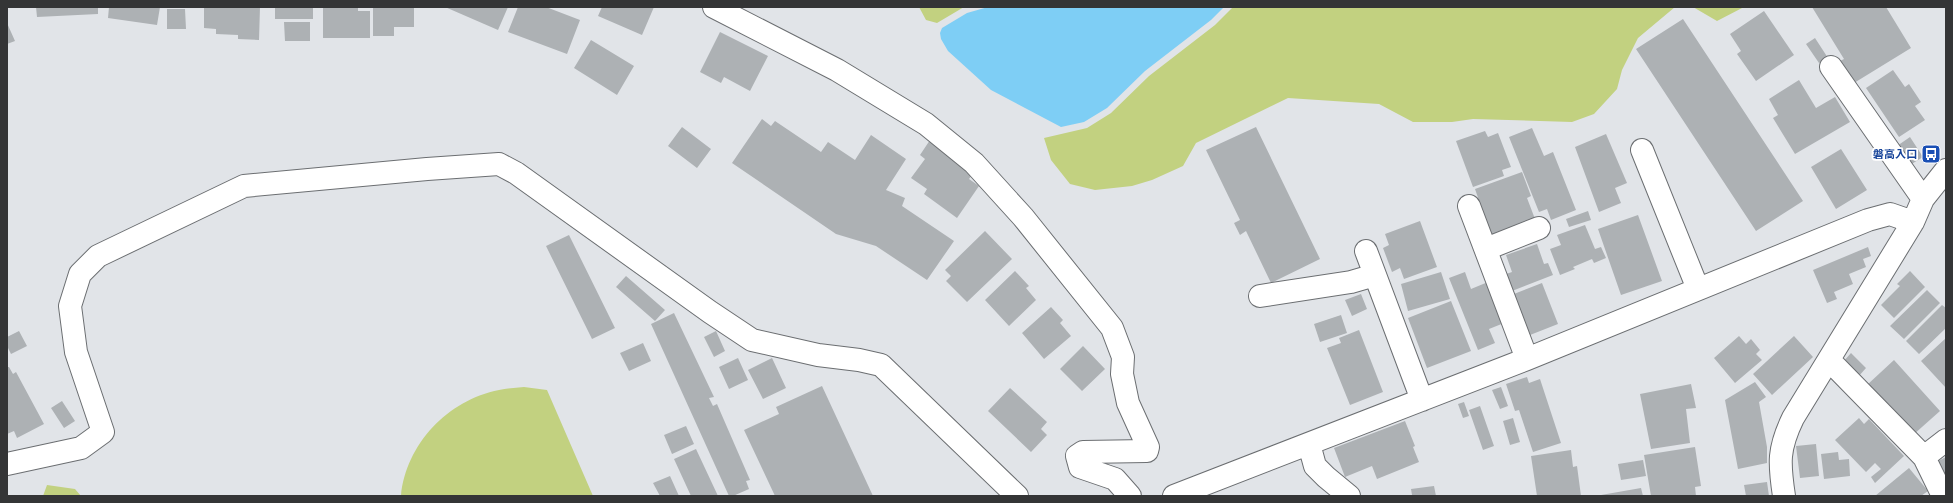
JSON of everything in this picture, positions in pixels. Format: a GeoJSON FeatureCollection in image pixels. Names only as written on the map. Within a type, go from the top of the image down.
{"type":"FeatureCollection","features":[{"type":"Feature","properties":{"kind":"street"},"geometry":{"type":"LineString","coordinates":[[714,7],[837,70],[926,124],[974,163],[1023,218],[1112,328],[1118,341],[1123,357],[1122,374],[1128,403],[1148,447],[1147,451],[1083,452],[1077,456],[1077,462],[1080,467],[1115,479],[1130,496]]}},
{"type":"Feature","properties":{"kind":"street"},"geometry":{"type":"LineString","coordinates":[[1831,67],[1923,199]]}},
{"type":"Feature","properties":{"kind":"street"},"geometry":{"type":"LineString","coordinates":[[1642,150],[1698,289]]}},
{"type":"Feature","properties":{"kind":"street"},"geometry":{"type":"LineString","coordinates":[[7,464],[80,448],[103,432],[76,352],[70,306],[80,274],[98,256],[244,186],[499,164],[516,172],[752,340],[818,355],[859,360],[881,365],[1017,496]]}},
{"type":"Feature","properties":{"kind":"street"},"geometry":{"type":"LineString","coordinates":[[1784,496],[1780,473],[1783,438],[1913,222],[1923,199],[1946,170]]}},
{"type":"Feature","properties":{"kind":"street"},"geometry":{"type":"LineString","coordinates":[[1469,206],[1527,359]]}},
{"type":"Feature","properties":{"kind":"street"},"geometry":{"type":"LineString","coordinates":[[1174,496],[1527,359],[1868,220],[1890,214],[1913,222]]}},
{"type":"Feature","properties":{"kind":"street"},"geometry":{"type":"LineString","coordinates":[[1486,249],[1539,228]]}},
{"type":"Feature","properties":{"kind":"street"},"geometry":{"type":"LineString","coordinates":[[1366,251],[1422,400]]}},
{"type":"Feature","properties":{"kind":"street"},"geometry":{"type":"LineString","coordinates":[[1260,296],[1351,282],[1375,275]]}},
{"type":"Feature","properties":{"kind":"street"},"geometry":{"type":"LineString","coordinates":[[1829,360],[1924,457],[1943,496]]}},
{"type":"Feature","properties":{"kind":"street"},"geometry":{"type":"LineString","coordinates":[[1924,457],[1946,440]]}},
{"type":"Feature","properties":{"kind":"street"},"geometry":{"type":"LineString","coordinates":[[1309,444],[1316,466],[1326,477],[1349,496]]}},
{"type":"Feature","properties":{"kind":"green space"},"geometry":{"type":"Polygon","coordinates":[[[919,7],[964,7],[937,23],[926,20],[919,7]]]}},
{"type":"Feature","properties":{"kind":"green space"},"geometry":{"type":"Polygon","coordinates":[[[1233,7],[1675,7],[1638,38],[1622,70],[1617,89],[1594,114],[1572,122],[1473,119],[1452,122],[1413,122],[1379,104],[1288,98],[1196,143],[1183,166],[1152,180],[1132,186],[1095,190],[1070,184],[1051,160],[1044,138],[1087,128],[1111,113],[1149,76],[1215,25],[1233,7]]]}},
{"type":"Feature","properties":{"kind":"green space"},"geometry":{"type":"Polygon","coordinates":[[[1693,7],[1744,7],[1717,21],[1693,7]]]}},
{"type":"Feature","properties":{"kind":"green space"},"geometry":{"type":"Polygon","coordinates":[[[524,387],[547,390],[593,496],[401,496],[411,459],[421,442],[433,427],[447,414],[463,403],[480,395],[502,389],[524,387]]]}},
{"type":"Feature","properties":{"kind":"green space"},"geometry":{"type":"Polygon","coordinates":[[[47,485],[75,489],[81,496],[43,496],[47,485]]]}},
{"type":"Feature","properties":{"kind":"water"},"geometry":{"type":"Polygon","coordinates":[[[988,7],[1224,7],[1211,20],[1145,71],[1107,108],[1084,122],[1061,127],[991,90],[948,51],[941,39],[940,33],[942,28],[967,13],[988,7]]]}},
{"type":"Feature","properties":{"kind":"building"},"geometry":{"type":"Polygon","coordinates":[[[36,7],[98,7],[98,14],[37,17],[36,7]]]}},
{"type":"Feature","properties":{"kind":"building"},"geometry":{"type":"Polygon","coordinates":[[[109,7],[160,7],[157,25],[108,18],[109,7]]]}},
{"type":"Feature","properties":{"kind":"building"},"geometry":{"type":"Polygon","coordinates":[[[204,7],[260,7],[259,40],[238,39],[238,35],[216,34],[216,29],[204,28],[204,7]]]}},
{"type":"Feature","properties":{"kind":"building"},"geometry":{"type":"Polygon","coordinates":[[[275,7],[313,7],[313,19],[275,19],[275,7]]]}},
{"type":"Feature","properties":{"kind":"building"},"geometry":{"type":"Polygon","coordinates":[[[323,7],[358,7],[358,11],[370,11],[370,38],[323,38],[323,7]]]}},
{"type":"Feature","properties":{"kind":"building"},"geometry":{"type":"Polygon","coordinates":[[[373,7],[414,7],[414,27],[394,27],[394,36],[373,36],[373,7]]]}},
{"type":"Feature","properties":{"kind":"building"},"geometry":{"type":"Polygon","coordinates":[[[445,7],[508,7],[498,30],[445,7]]]}},
{"type":"Feature","properties":{"kind":"building"},"geometry":{"type":"Polygon","coordinates":[[[518,7],[546,7],[580,20],[567,54],[508,32],[518,7]]]}},
{"type":"Feature","properties":{"kind":"building"},"geometry":{"type":"Polygon","coordinates":[[[602,7],[654,7],[642,35],[598,16],[602,7]]]}},
{"type":"Feature","properties":{"kind":"building"},"geometry":{"type":"Polygon","coordinates":[[[1812,7],[1886,7],[1911,48],[1854,83],[1840,61],[1844,59],[1812,7]]]}},
{"type":"Feature","properties":{"kind":"building"},"geometry":{"type":"Polygon","coordinates":[[[167,9],[185,9],[186,29],[167,29],[167,9]]]}},
{"type":"Feature","properties":{"kind":"building"},"geometry":{"type":"Polygon","coordinates":[[[1764,11],[1794,55],[1756,81],[1737,54],[1741,51],[1730,34],[1764,11]]]}},
{"type":"Feature","properties":{"kind":"building"},"geometry":{"type":"Polygon","coordinates":[[[1683,19],[1803,201],[1756,231],[1636,49],[1683,19]]]}},
{"type":"Feature","properties":{"kind":"building"},"geometry":{"type":"Polygon","coordinates":[[[284,22],[310,22],[310,41],[285,41],[284,22]]]}},
{"type":"Feature","properties":{"kind":"building"},"geometry":{"type":"Polygon","coordinates":[[[7,23],[15,41],[7,44],[7,23]]]}},
{"type":"Feature","properties":{"kind":"building"},"geometry":{"type":"Polygon","coordinates":[[[720,32],[768,56],[750,91],[724,77],[721,83],[700,72],[720,32]]]}},
{"type":"Feature","properties":{"kind":"building"},"geometry":{"type":"Polygon","coordinates":[[[1815,38],[1828,58],[1819,63],[1806,44],[1815,38]]]}},
{"type":"Feature","properties":{"kind":"building"},"geometry":{"type":"Polygon","coordinates":[[[591,40],[634,66],[617,95],[574,68],[591,40]]]}},
{"type":"Feature","properties":{"kind":"building"},"geometry":{"type":"Polygon","coordinates":[[[1893,70],[1905,87],[1909,84],[1921,102],[1915,106],[1925,120],[1899,137],[1866,88],[1893,70]]]}},
{"type":"Feature","properties":{"kind":"building"},"geometry":{"type":"Polygon","coordinates":[[[1799,80],[1816,108],[1835,97],[1850,122],[1795,154],[1773,118],[1778,115],[1769,99],[1799,80]]]}},
{"type":"Feature","properties":{"kind":"building"},"geometry":{"type":"Polygon","coordinates":[[[762,119],[771,126],[775,121],[821,152],[828,142],[855,160],[871,135],[906,159],[886,190],[905,198],[902,206],[954,241],[927,280],[876,246],[836,234],[732,163],[762,119]]]}},
{"type":"Feature","properties":{"kind":"building"},"geometry":{"type":"Polygon","coordinates":[[[682,127],[711,149],[697,168],[668,146],[682,127]]]}},
{"type":"Feature","properties":{"kind":"building"},"geometry":{"type":"Polygon","coordinates":[[[1256,127],[1320,259],[1271,283],[1246,231],[1240,235],[1234,223],[1240,220],[1206,150],[1256,127]]]}},
{"type":"Feature","properties":{"kind":"building"},"geometry":{"type":"Polygon","coordinates":[[[1532,128],[1544,156],[1553,152],[1576,210],[1551,220],[1547,209],[1539,212],[1509,137],[1532,128]]]}},
{"type":"Feature","properties":{"kind":"building"},"geometry":{"type":"Polygon","coordinates":[[[1485,131],[1488,137],[1498,133],[1511,167],[1502,170],[1504,176],[1473,187],[1456,141],[1485,131]]]}},
{"type":"Feature","properties":{"kind":"building"},"geometry":{"type":"Polygon","coordinates":[[[1606,134],[1627,183],[1615,188],[1621,203],[1599,212],[1575,147],[1606,134]]]}},
{"type":"Feature","properties":{"kind":"building"},"geometry":{"type":"Polygon","coordinates":[[[1910,137],[1923,157],[1910,165],[1897,146],[1910,137]]]}},
{"type":"Feature","properties":{"kind":"building"},"geometry":{"type":"Polygon","coordinates":[[[930,140],[974,172],[969,179],[979,186],[957,218],[924,194],[927,189],[911,178],[925,159],[920,155],[930,140]]]}},
{"type":"Feature","properties":{"kind":"building"},"geometry":{"type":"Polygon","coordinates":[[[1841,149],[1867,190],[1836,209],[1811,167],[1841,149]]]}},
{"type":"Feature","properties":{"kind":"building"},"geometry":{"type":"Polygon","coordinates":[[[1522,172],[1531,196],[1527,198],[1535,219],[1491,235],[1475,189],[1522,172]]]}},
{"type":"Feature","properties":{"kind":"building"},"geometry":{"type":"Polygon","coordinates":[[[1588,211],[1591,220],[1569,227],[1566,219],[1588,211]]]}},
{"type":"Feature","properties":{"kind":"building"},"geometry":{"type":"Polygon","coordinates":[[[1638,215],[1662,281],[1621,295],[1598,229],[1638,215]]]}},
{"type":"Feature","properties":{"kind":"building"},"geometry":{"type":"Polygon","coordinates":[[[1420,221],[1437,267],[1404,279],[1400,268],[1392,272],[1383,248],[1389,245],[1385,234],[1420,221]]]}},
{"type":"Feature","properties":{"kind":"building"},"geometry":{"type":"Polygon","coordinates":[[[1585,225],[1595,249],[1601,247],[1606,258],[1594,263],[1592,259],[1573,267],[1575,269],[1560,275],[1550,249],[1561,245],[1557,235],[1585,225]]]}},
{"type":"Feature","properties":{"kind":"building"},"geometry":{"type":"Polygon","coordinates":[[[985,231],[1012,259],[967,302],[946,281],[951,276],[945,270],[985,231]]]}},
{"type":"Feature","properties":{"kind":"building"},"geometry":{"type":"Polygon","coordinates":[[[569,235],[615,328],[592,339],[546,246],[569,235]]]}},
{"type":"Feature","properties":{"kind":"building"},"geometry":{"type":"Polygon","coordinates":[[[1537,244],[1544,264],[1548,263],[1553,275],[1512,291],[1506,274],[1512,272],[1506,255],[1537,244]]]}},
{"type":"Feature","properties":{"kind":"building"},"geometry":{"type":"Polygon","coordinates":[[[1868,247],[1871,256],[1863,259],[1866,267],[1849,274],[1853,284],[1834,292],[1837,299],[1827,303],[1813,270],[1868,247]]]}},
{"type":"Feature","properties":{"kind":"building"},"geometry":{"type":"Polygon","coordinates":[[[1015,271],[1029,286],[1026,288],[1036,300],[1009,326],[985,300],[1015,271]]]}},
{"type":"Feature","properties":{"kind":"building"},"geometry":{"type":"Polygon","coordinates":[[[1910,271],[1925,287],[1894,318],[1881,305],[1900,286],[1897,284],[1910,271]]]}},
{"type":"Feature","properties":{"kind":"building"},"geometry":{"type":"Polygon","coordinates":[[[1441,272],[1450,299],[1408,311],[1401,284],[1441,272]]]}},
{"type":"Feature","properties":{"kind":"building"},"geometry":{"type":"Polygon","coordinates":[[[1465,272],[1471,289],[1488,282],[1504,323],[1489,329],[1495,343],[1478,350],[1449,278],[1465,272]]]}},
{"type":"Feature","properties":{"kind":"building"},"geometry":{"type":"Polygon","coordinates":[[[626,276],[665,310],[655,321],[616,287],[626,276]]]}},
{"type":"Feature","properties":{"kind":"building"},"geometry":{"type":"Polygon","coordinates":[[[1542,283],[1558,324],[1530,335],[1514,294],[1542,283]]]}},
{"type":"Feature","properties":{"kind":"building"},"geometry":{"type":"Polygon","coordinates":[[[1927,290],[1940,303],[1904,339],[1890,326],[1927,290]]]}},
{"type":"Feature","properties":{"kind":"building"},"geometry":{"type":"Polygon","coordinates":[[[1361,294],[1367,309],[1352,316],[1345,300],[1361,294]]]}},
{"type":"Feature","properties":{"kind":"building"},"geometry":{"type":"Polygon","coordinates":[[[1451,301],[1471,351],[1427,368],[1408,318],[1451,301]]]}},
{"type":"Feature","properties":{"kind":"building"},"geometry":{"type":"Polygon","coordinates":[[[1942,305],[1946,308],[1946,328],[1919,354],[1906,341],[1942,305]]]}},
{"type":"Feature","properties":{"kind":"building"},"geometry":{"type":"Polygon","coordinates":[[[1051,307],[1063,320],[1060,323],[1071,336],[1044,359],[1022,333],[1051,307]]]}},
{"type":"Feature","properties":{"kind":"building"},"geometry":{"type":"Polygon","coordinates":[[[674,313],[714,397],[709,398],[713,406],[717,404],[750,480],[746,481],[749,489],[733,496],[729,496],[651,324],[674,313]]]}},
{"type":"Feature","properties":{"kind":"building"},"geometry":{"type":"Polygon","coordinates":[[[1341,315],[1347,333],[1320,342],[1314,324],[1341,315]]]}},
{"type":"Feature","properties":{"kind":"building"},"geometry":{"type":"Polygon","coordinates":[[[1359,330],[1383,392],[1350,405],[1327,348],[1341,343],[1339,338],[1359,330]]]}},
{"type":"Feature","properties":{"kind":"building"},"geometry":{"type":"Polygon","coordinates":[[[19,331],[27,346],[11,354],[7,346],[7,337],[19,331]]]}},
{"type":"Feature","properties":{"kind":"building"},"geometry":{"type":"Polygon","coordinates":[[[716,331],[725,351],[714,357],[704,337],[716,331]]]}},
{"type":"Feature","properties":{"kind":"building"},"geometry":{"type":"Polygon","coordinates":[[[1739,336],[1746,344],[1751,339],[1760,350],[1756,354],[1762,360],[1735,383],[1714,358],[1739,336]]]}},
{"type":"Feature","properties":{"kind":"building"},"geometry":{"type":"Polygon","coordinates":[[[1794,336],[1813,357],[1772,395],[1753,374],[1794,336]]]}},
{"type":"Feature","properties":{"kind":"building"},"geometry":{"type":"Polygon","coordinates":[[[1946,338],[1946,388],[1921,361],[1946,338]]]}},
{"type":"Feature","properties":{"kind":"building"},"geometry":{"type":"Polygon","coordinates":[[[643,343],[651,361],[629,371],[620,353],[643,343]]]}},
{"type":"Feature","properties":{"kind":"building"},"geometry":{"type":"Polygon","coordinates":[[[1083,346],[1105,369],[1082,391],[1060,369],[1083,346]]]}},
{"type":"Feature","properties":{"kind":"building"},"geometry":{"type":"Polygon","coordinates":[[[1851,353],[1866,368],[1858,377],[1843,362],[1851,353]]]}},
{"type":"Feature","properties":{"kind":"building"},"geometry":{"type":"Polygon","coordinates":[[[738,358],[748,380],[729,389],[719,367],[738,358]]]}},
{"type":"Feature","properties":{"kind":"building"},"geometry":{"type":"Polygon","coordinates":[[[772,358],[786,388],[763,399],[748,370],[772,358]]]}},
{"type":"Feature","properties":{"kind":"building"},"geometry":{"type":"Polygon","coordinates":[[[1894,360],[1940,411],[1913,435],[1867,385],[1894,360]]]}},
{"type":"Feature","properties":{"kind":"building"},"geometry":{"type":"Polygon","coordinates":[[[7,367],[9,367],[13,374],[16,372],[44,424],[17,438],[14,431],[7,434],[7,367]]]}},
{"type":"Feature","properties":{"kind":"building"},"geometry":{"type":"Polygon","coordinates":[[[1527,377],[1529,383],[1540,379],[1561,443],[1533,452],[1519,410],[1515,411],[1506,384],[1527,377]]]}},
{"type":"Feature","properties":{"kind":"building"},"geometry":{"type":"Polygon","coordinates":[[[1755,382],[1766,397],[1759,402],[1767,447],[1767,463],[1738,469],[1725,400],[1755,382]]]}},
{"type":"Feature","properties":{"kind":"building"},"geometry":{"type":"Polygon","coordinates":[[[1691,384],[1696,408],[1686,409],[1690,443],[1651,449],[1640,394],[1691,384]]]}},
{"type":"Feature","properties":{"kind":"building"},"geometry":{"type":"Polygon","coordinates":[[[822,386],[873,496],[775,496],[744,430],[779,414],[776,407],[822,386]]]}},
{"type":"Feature","properties":{"kind":"building"},"geometry":{"type":"Polygon","coordinates":[[[1501,387],[1508,406],[1500,409],[1492,390],[1501,387]]]}},
{"type":"Feature","properties":{"kind":"building"},"geometry":{"type":"Polygon","coordinates":[[[1010,388],[1047,422],[1041,429],[1047,435],[1031,452],[988,411],[1010,388]]]}},
{"type":"Feature","properties":{"kind":"building"},"geometry":{"type":"Polygon","coordinates":[[[62,401],[75,421],[64,428],[51,408],[62,401]]]}},
{"type":"Feature","properties":{"kind":"building"},"geometry":{"type":"Polygon","coordinates":[[[1464,402],[1469,416],[1463,418],[1458,404],[1464,402]]]}},
{"type":"Feature","properties":{"kind":"building"},"geometry":{"type":"Polygon","coordinates":[[[1480,406],[1494,446],[1483,450],[1469,410],[1480,406]]]}},
{"type":"Feature","properties":{"kind":"building"},"geometry":{"type":"Polygon","coordinates":[[[1513,418],[1520,442],[1510,445],[1503,421],[1513,418]]]}},
{"type":"Feature","properties":{"kind":"building"},"geometry":{"type":"Polygon","coordinates":[[[1859,418],[1864,424],[1869,419],[1904,456],[1875,483],[1871,477],[1881,469],[1875,463],[1866,472],[1835,440],[1859,418]]]}},
{"type":"Feature","properties":{"kind":"building"},"geometry":{"type":"Polygon","coordinates":[[[1405,421],[1415,446],[1413,447],[1419,462],[1377,479],[1372,466],[1345,477],[1334,448],[1405,421]]]}},
{"type":"Feature","properties":{"kind":"building"},"geometry":{"type":"Polygon","coordinates":[[[686,426],[694,444],[672,454],[664,435],[686,426]]]}},
{"type":"Feature","properties":{"kind":"building"},"geometry":{"type":"Polygon","coordinates":[[[1816,444],[1819,476],[1800,478],[1796,446],[1816,444]]]}},
{"type":"Feature","properties":{"kind":"building"},"geometry":{"type":"Polygon","coordinates":[[[1695,447],[1701,486],[1695,487],[1696,496],[1651,496],[1644,455],[1695,447]]]}},
{"type":"Feature","properties":{"kind":"building"},"geometry":{"type":"Polygon","coordinates":[[[696,449],[718,496],[691,496],[674,459],[696,449]]]}},
{"type":"Feature","properties":{"kind":"building"},"geometry":{"type":"Polygon","coordinates":[[[1571,450],[1573,467],[1577,466],[1581,496],[1537,496],[1531,456],[1571,450]]]}},
{"type":"Feature","properties":{"kind":"building"},"geometry":{"type":"Polygon","coordinates":[[[1838,452],[1839,460],[1849,459],[1850,476],[1824,479],[1821,454],[1838,452]]]}},
{"type":"Feature","properties":{"kind":"building"},"geometry":{"type":"Polygon","coordinates":[[[1946,457],[1946,481],[1936,462],[1946,457]]]}},
{"type":"Feature","properties":{"kind":"building"},"geometry":{"type":"Polygon","coordinates":[[[1643,460],[1646,476],[1621,480],[1618,464],[1643,460]]]}},
{"type":"Feature","properties":{"kind":"building"},"geometry":{"type":"Polygon","coordinates":[[[1909,468],[1928,491],[1921,496],[1875,496],[1909,468]]]}},
{"type":"Feature","properties":{"kind":"building"},"geometry":{"type":"Polygon","coordinates":[[[670,476],[679,496],[660,496],[653,483],[670,476]]]}},
{"type":"Feature","properties":{"kind":"building"},"geometry":{"type":"Polygon","coordinates":[[[1767,482],[1769,496],[1746,496],[1744,485],[1767,482]]]}},
{"type":"Feature","properties":{"kind":"building"},"geometry":{"type":"Polygon","coordinates":[[[1434,486],[1436,496],[1409,496],[1412,495],[1411,489],[1434,486]]]}},
{"type":"Feature","properties":{"kind":"building"},"geometry":{"type":"Polygon","coordinates":[[[1641,488],[1643,496],[1601,496],[1601,495],[1641,488]]]}},
{"type":"Feature","properties":{"kind":"place","name":"磐高入口"},"geometry":{"type":"Point","coordinates":[1931,154]}}]}
